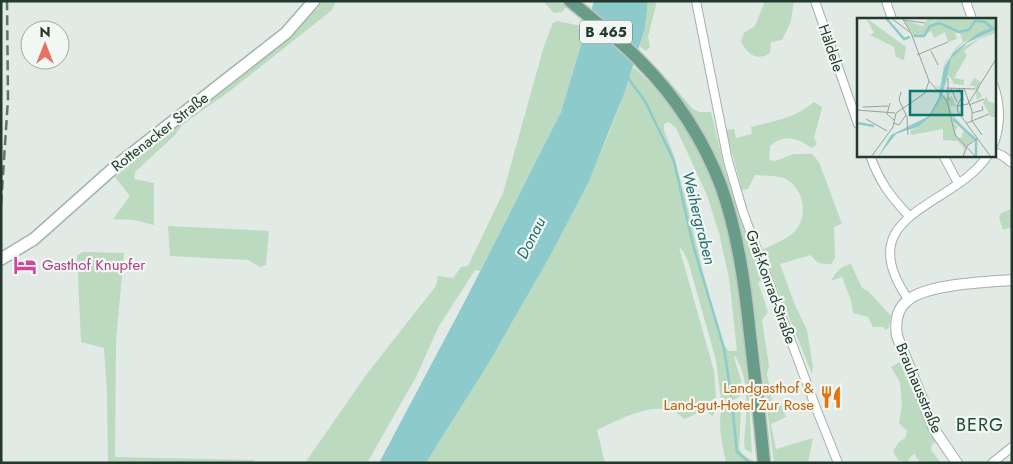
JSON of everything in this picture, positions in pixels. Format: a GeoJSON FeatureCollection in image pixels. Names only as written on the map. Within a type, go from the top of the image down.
{"type":"FeatureCollection","features":[{"type":"Feature","properties":{"kind":"main road","name":"Rottenacker Straße"},"geometry":{"type":"LineString","coordinates":[[1,259],[34,238],[116,166],[286,33],[314,1]]}},
{"type":"Feature","properties":{"kind":"main road","name":"B 465"},"geometry":{"type":"LineString","coordinates":[[570,1],[642,62],[683,113],[705,151],[721,187],[739,255],[747,306],[764,463]]}},
{"type":"Feature","properties":{"kind":"street","name":"Graf-Konrad-Straße"},"geometry":{"type":"LineString","coordinates":[[696,1],[728,161],[754,243],[838,463]]}},
{"type":"Feature","properties":{"kind":"street","name":"Häldele"},"geometry":{"type":"LineString","coordinates":[[815,1],[857,121]]}},
{"type":"Feature","properties":{"kind":"street"},"geometry":{"type":"LineString","coordinates":[[886,1],[892,18]]}},
{"type":"Feature","properties":{"kind":"street"},"geometry":{"type":"LineString","coordinates":[[966,1],[972,18]]}},
{"type":"Feature","properties":{"kind":"street"},"geometry":{"type":"LineString","coordinates":[[996,95],[1000,113],[996,136]]}},
{"type":"Feature","properties":{"kind":"street"},"geometry":{"type":"LineString","coordinates":[[996,153],[1012,163]]}},
{"type":"Feature","properties":{"kind":"street"},"geometry":{"type":"LineString","coordinates":[[870,156],[877,175],[885,188],[909,216]]}},
{"type":"Feature","properties":{"kind":"street"},"geometry":{"type":"LineString","coordinates":[[944,156],[958,183]]}},
{"type":"Feature","properties":{"kind":"street"},"geometry":{"type":"LineString","coordinates":[[987,156],[974,172],[909,216],[895,236],[890,253],[890,267],[908,299],[946,286],[1012,280]]}},
{"type":"Feature","properties":{"kind":"street","name":"Brauhausstraße"},"geometry":{"type":"LineString","coordinates":[[908,299],[899,310],[895,323],[897,336],[934,429],[957,463]]}},
{"type":"Feature","properties":{"kind":"street"},"geometry":{"type":"LineString","coordinates":[[992,463],[1012,447]]}},
{"type":"Feature","properties":{"kind":"green space"},"geometry":{"type":"Polygon","coordinates":[[[322,1],[336,1],[332,10],[230,91],[182,125],[175,135],[135,172],[134,179],[154,183],[154,225],[134,220],[113,219],[130,196],[115,177],[175,126],[228,87],[284,40],[318,8],[322,1]]]}},
{"type":"Feature","properties":{"kind":"green space"},"geometry":{"type":"Polygon","coordinates":[[[543,1],[560,1],[566,7],[562,12],[554,13],[543,1]]]}},
{"type":"Feature","properties":{"kind":"green space"},"geometry":{"type":"Polygon","coordinates":[[[648,1],[657,1],[648,37],[650,47],[646,51],[639,46],[645,28],[648,1]]]}},
{"type":"Feature","properties":{"kind":"green space"},"geometry":{"type":"Polygon","coordinates":[[[765,1],[794,1],[791,21],[782,40],[771,42],[770,53],[757,57],[750,53],[741,42],[744,33],[755,26],[765,1]]]}},
{"type":"Feature","properties":{"kind":"green space"},"geometry":{"type":"Polygon","coordinates":[[[557,21],[586,27],[561,112],[480,271],[475,270],[439,326],[416,377],[367,463],[305,463],[366,375],[436,286],[438,276],[453,278],[461,267],[468,266],[503,193],[544,46],[553,23],[557,21]]]}},
{"type":"Feature","properties":{"kind":"green space"},"geometry":{"type":"Polygon","coordinates":[[[646,59],[667,79],[693,109],[699,112],[711,112],[725,170],[762,281],[758,282],[768,312],[762,320],[769,366],[767,374],[773,407],[781,404],[786,417],[771,424],[776,449],[813,438],[808,463],[774,463],[753,298],[744,251],[729,193],[646,59]]]}},
{"type":"Feature","properties":{"kind":"green space"},"geometry":{"type":"Polygon","coordinates":[[[633,67],[670,105],[697,148],[717,195],[731,245],[740,297],[746,350],[752,453],[745,449],[744,443],[746,398],[740,365],[735,356],[742,394],[732,400],[721,400],[716,360],[688,261],[679,247],[714,371],[716,400],[712,416],[705,410],[684,419],[675,412],[664,409],[641,411],[629,415],[597,430],[605,463],[426,463],[487,364],[554,247],[598,159],[623,98],[633,67]],[[669,122],[664,124],[664,130],[673,153],[685,197],[722,343],[729,351],[737,351],[729,278],[719,233],[707,195],[676,128],[669,122]]]}},
{"type":"Feature","properties":{"kind":"green space"},"geometry":{"type":"Polygon","coordinates":[[[814,102],[822,107],[814,138],[817,144],[812,148],[791,138],[781,139],[770,146],[769,160],[775,161],[794,154],[812,154],[819,162],[842,224],[834,227],[835,258],[831,264],[820,263],[811,255],[780,264],[795,305],[807,330],[813,367],[812,374],[762,250],[790,236],[798,227],[803,212],[801,197],[786,179],[775,176],[755,175],[748,189],[742,190],[726,130],[734,129],[736,138],[752,134],[751,127],[776,121],[800,112],[814,102]]]}},
{"type":"Feature","properties":{"kind":"green space"},"geometry":{"type":"Polygon","coordinates":[[[1012,209],[1012,227],[1003,230],[999,218],[1001,213],[1012,209]]]}},
{"type":"Feature","properties":{"kind":"green space"},"geometry":{"type":"Polygon","coordinates":[[[168,226],[269,231],[266,265],[260,267],[248,260],[170,256],[168,226]]]}},
{"type":"Feature","properties":{"kind":"green space"},"geometry":{"type":"Polygon","coordinates":[[[83,252],[124,253],[116,341],[115,457],[254,460],[254,463],[108,463],[104,348],[81,342],[77,255],[83,252]]]}},
{"type":"Feature","properties":{"kind":"green space"},"geometry":{"type":"Polygon","coordinates":[[[851,264],[862,288],[868,291],[891,316],[889,327],[886,330],[883,327],[873,327],[868,317],[853,313],[851,300],[842,277],[831,281],[839,270],[851,264]]]}},
{"type":"Feature","properties":{"kind":"green space"},"geometry":{"type":"Polygon","coordinates":[[[900,362],[923,417],[936,442],[932,444],[931,450],[941,463],[920,463],[914,453],[907,462],[898,460],[893,451],[899,442],[905,438],[907,431],[899,423],[902,405],[900,382],[891,367],[900,362]]]}},
{"type":"Feature","properties":{"kind":"green space"},"geometry":{"type":"Polygon","coordinates":[[[730,406],[738,406],[741,410],[739,448],[744,456],[753,460],[753,463],[726,463],[721,437],[720,417],[721,411],[730,406]]]}},
{"type":"Feature","properties":{"kind":"water","name":"Donau"},"geometry":{"type":"Polygon","coordinates":[[[594,1],[648,1],[645,28],[624,94],[588,183],[551,254],[488,364],[426,463],[379,463],[466,299],[561,112],[594,1]]]}},
{"type":"Feature","properties":{"kind":"waterway","name":"Weihergraben"},"geometry":{"type":"LineString","coordinates":[[628,78],[645,101],[674,161],[693,245],[724,348],[731,395]]}},
{"type":"Feature","properties":{"kind":"waterway","name":"Weihergraben"},"geometry":{"type":"LineString","coordinates":[[733,413],[737,452],[750,463]]}},
{"type":"Feature","properties":{"kind":"railway"},"geometry":{"type":"LineString","coordinates":[[1,205],[8,99],[7,1]]}},
{"type":"Feature","properties":{"kind":"place","name":"Gasthof Knupfer"},"geometry":{"type":"Point","coordinates":[25,265]}},
{"type":"Feature","properties":{"kind":"place","name":"Landgasthof & Land-gut-Hotel Zur Rose"},"geometry":{"type":"Point","coordinates":[831,397]}},
{"type":"Feature","properties":{"kind":"district","name":"BERG"},"geometry":{"type":"Point","coordinates":[980,425]}}]}
